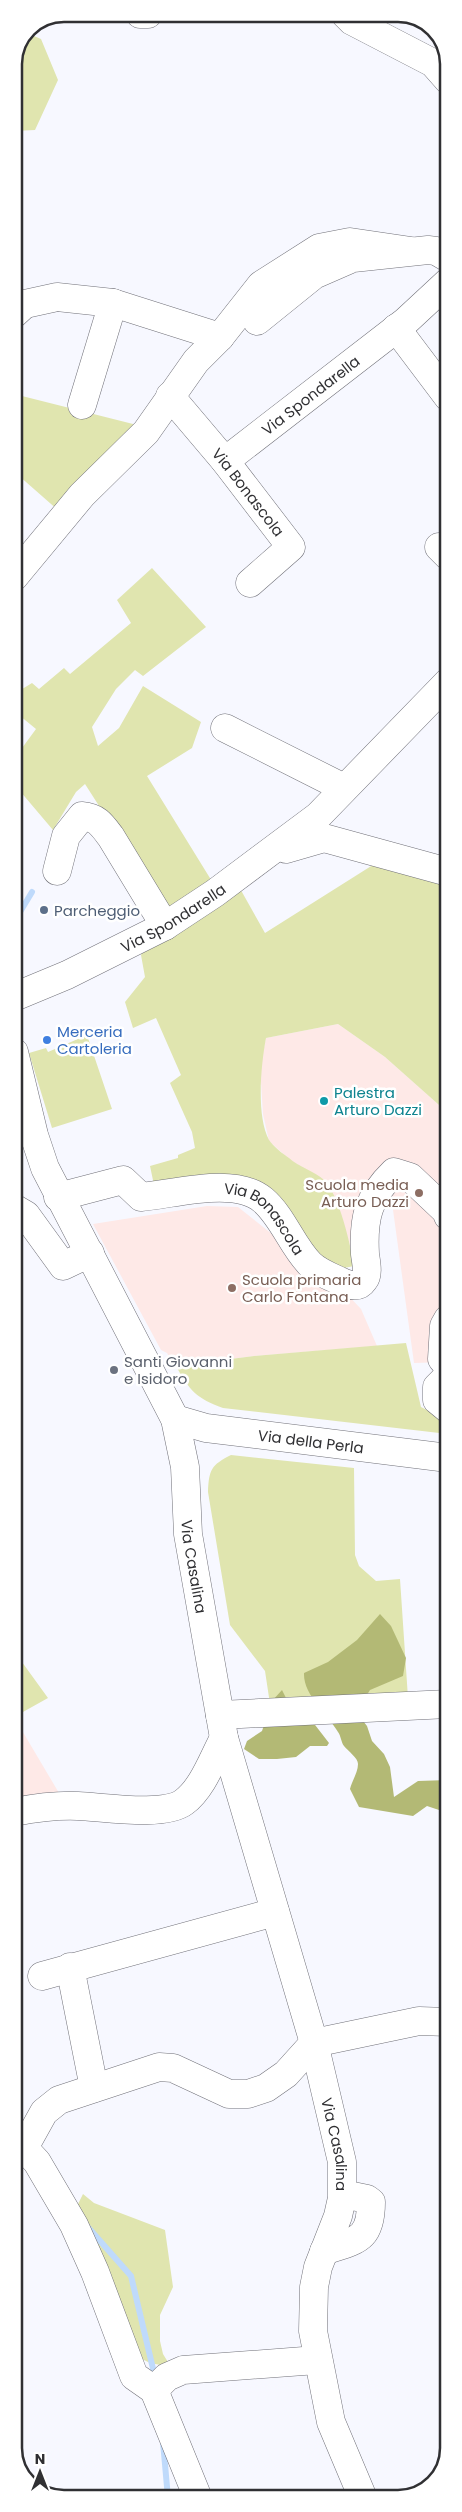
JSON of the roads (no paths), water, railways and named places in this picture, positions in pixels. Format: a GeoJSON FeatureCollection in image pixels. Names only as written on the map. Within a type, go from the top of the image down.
{"type":"FeatureCollection","features":[{"type":"Feature","properties":{"kind":"street"},"geometry":{"type":"LineString","coordinates":[[356,23],[433,63],[439,70]]}},
{"type":"Feature","properties":{"kind":"street"},"geometry":{"type":"LineString","coordinates":[[22,567],[82,495],[146,432],[196,361],[220,337],[261,286],[319,248],[350,242],[410,251]]}},
{"type":"Feature","properties":{"kind":"street"},"geometry":{"type":"LineString","coordinates":[[257,321],[314,275],[353,258],[410,251],[436,251],[439,253]]}},
{"type":"Feature","properties":{"kind":"street","name":"Via Spondarella"},"geometry":{"type":"LineString","coordinates":[[224,461],[396,328],[439,290]]}},
{"type":"Feature","properties":{"kind":"street"},"geometry":{"type":"LineString","coordinates":[[22,307],[25,304],[57,297],[114,302],[220,337]]}},
{"type":"Feature","properties":{"kind":"street"},"geometry":{"type":"LineString","coordinates":[[82,405],[114,302]]}},
{"type":"Feature","properties":{"kind":"street"},"geometry":{"type":"LineString","coordinates":[[396,328],[439,385]]}},
{"type":"Feature","properties":{"kind":"street","name":"Via Bonascola"},"geometry":{"type":"LineString","coordinates":[[170,396],[291,547],[250,583]]}},
{"type":"Feature","properties":{"kind":"street","name":"Via Spondarella"},"geometry":{"type":"LineString","coordinates":[[22,994],[67,975],[165,926],[215,894],[318,816],[439,691]]}},
{"type":"Feature","properties":{"kind":"street"},"geometry":{"type":"LineString","coordinates":[[224,728],[344,788]]}},
{"type":"Feature","properties":{"kind":"street"},"geometry":{"type":"LineString","coordinates":[[57,871],[66,836],[82,816],[92,817],[111,836],[165,926]]}},
{"type":"Feature","properties":{"kind":"street"},"geometry":{"type":"LineString","coordinates":[[318,816],[439,852]]}},
{"type":"Feature","properties":{"kind":"street"},"geometry":{"type":"LineString","coordinates":[[277,847],[286,849],[324,838],[439,870]]}},
{"type":"Feature","properties":{"kind":"street"},"geometry":{"type":"LineString","coordinates":[[22,1124],[24,1137],[45,1168],[58,1197],[90,1253],[175,1419]]}},
{"type":"Feature","properties":{"kind":"street","name":"Via Bonascola"},"geometry":{"type":"LineString","coordinates":[[58,1197],[123,1180],[141,1197],[217,1188],[235,1188],[249,1191],[264,1201],[311,1265],[347,1284],[355,1286],[363,1282],[367,1275],[364,1240],[366,1216],[371,1200],[382,1183],[394,1172],[410,1177],[439,1206]]}},
{"type":"Feature","properties":{"kind":"street"},"geometry":{"type":"LineString","coordinates":[[22,1213],[26,1215],[63,1266],[90,1253]]}},
{"type":"Feature","properties":{"kind":"street"},"geometry":{"type":"LineString","coordinates":[[440,1384],[437,1386],[437,1400],[440,1402]]}},
{"type":"Feature","properties":{"kind":"street","name":"Via della Perla"},"geometry":{"type":"LineString","coordinates":[[175,1419],[206,1428],[440,1457]]}},
{"type":"Feature","properties":{"kind":"street","name":"Via Casalina"},"geometry":{"type":"LineString","coordinates":[[175,1419],[184,1467],[188,1534],[222,1727],[314,2044],[339,2145],[344,2178],[343,2194],[338,2216],[324,2251],[314,2287],[313,2331],[317,2360],[331,2422],[359,2489]]}},
{"type":"Feature","properties":{"kind":"street"},"geometry":{"type":"LineString","coordinates":[[23,1810],[77,1806],[155,1810],[183,1803],[196,1788],[222,1727],[440,1705]]}},
{"type":"Feature","properties":{"kind":"street"},"geometry":{"type":"LineString","coordinates":[[42,1976],[275,1912]]}},
{"type":"Feature","properties":{"kind":"street"},"geometry":{"type":"LineString","coordinates":[[70,1967],[94,2088]]}},
{"type":"Feature","properties":{"kind":"street"},"geometry":{"type":"LineString","coordinates":[[23,2141],[44,2112],[59,2100],[159,2067],[173,2068],[229,2094],[248,2094],[266,2088],[286,2074],[314,2044],[419,2021],[440,2022]]}},
{"type":"Feature","properties":{"kind":"street"},"geometry":{"type":"LineString","coordinates":[[23,2149],[37,2162],[74,2225],[95,2272],[134,2376],[154,2390],[194,2489]]}},
{"type":"Feature","properties":{"kind":"street"},"geometry":{"type":"LineString","coordinates":[[154,2390],[167,2377],[183,2370],[317,2360]]}},
{"type":"Feature","properties":{"kind":"waterway"},"geometry":{"type":"LineString","coordinates":[[22,908],[32,892]]}},
{"type":"Feature","properties":{"kind":"waterway"},"geometry":{"type":"LineString","coordinates":[[86,2225],[131,2276],[155,2377]]}},
{"type":"Feature","properties":{"kind":"waterway"},"geometry":{"type":"LineString","coordinates":[[163,2442],[167,2489]]}},
{"type":"Feature","properties":{"kind":"place","name":"Parcheggio"},"geometry":{"type":"Point","coordinates":[44,910]}},
{"type":"Feature","properties":{"kind":"place","name":"Merceria Cartoleria"},"geometry":{"type":"Point","coordinates":[47,1040]}},
{"type":"Feature","properties":{"kind":"place","name":"Palestra Arturo Dazzi"},"geometry":{"type":"Point","coordinates":[324,1101]}},
{"type":"Feature","properties":{"kind":"place","name":"Scuola media Arturo Dazzi"},"geometry":{"type":"Point","coordinates":[419,1193]}},
{"type":"Feature","properties":{"kind":"place","name":"Scuola primaria Carlo Fontana"},"geometry":{"type":"Point","coordinates":[232,1288]}},
{"type":"Feature","properties":{"kind":"place","name":"Santi Giovanni e Isidoro"},"geometry":{"type":"Point","coordinates":[114,1370]}}]}
